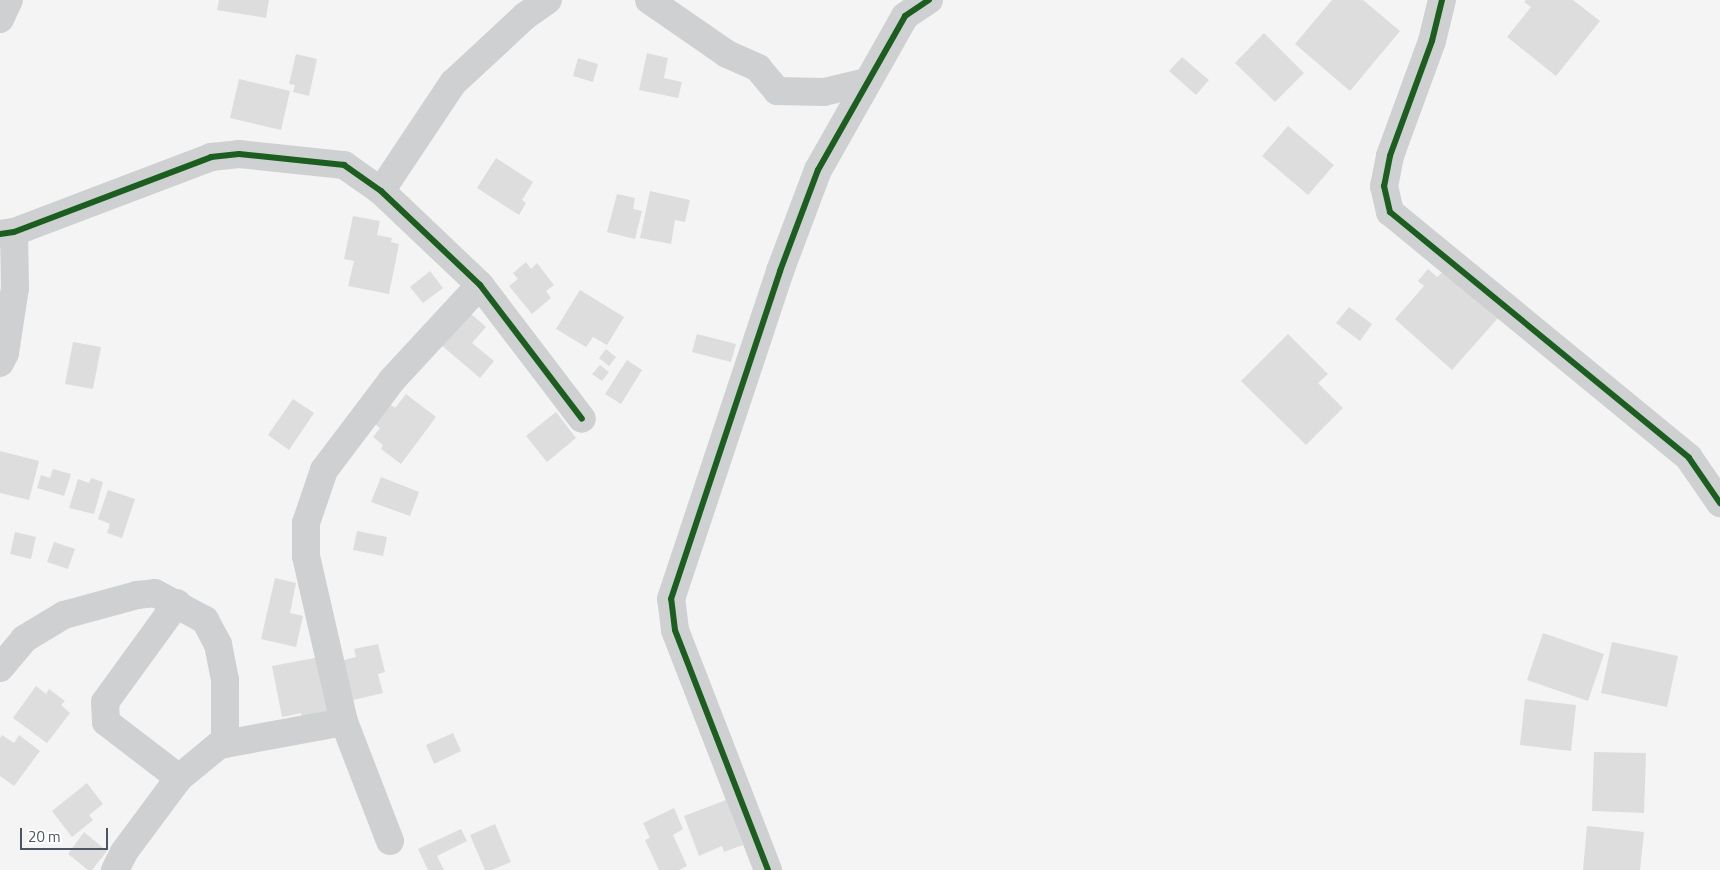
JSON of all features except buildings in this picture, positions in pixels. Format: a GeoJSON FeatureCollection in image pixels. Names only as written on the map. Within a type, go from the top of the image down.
{"type":"FeatureCollection","features":[{"type":"Feature","properties":{"kind":"street"},"geometry":{"type":"LineString","coordinates":[[0,18],[10,0]]}},
{"type":"Feature","properties":{"kind":"street"},"geometry":{"type":"LineString","coordinates":[[381,191],[453,83],[525,16],[548,0]]}},
{"type":"Feature","properties":{"kind":"street"},"geometry":{"type":"LineString","coordinates":[[649,0],[727,54],[758,68],[777,91],[824,92],[866,82]]}},
{"type":"Feature","properties":{"kind":"street"},"geometry":{"type":"LineString","coordinates":[[768,870],[675,630],[671,599],[780,271],[818,170],[905,16],[928,0]]}},
{"type":"Feature","properties":{"kind":"street"},"geometry":{"type":"LineString","coordinates":[[1442,0],[1432,41],[1390,156],[1384,186],[1390,212],[1689,458],[1720,503]]}},
{"type":"Feature","properties":{"kind":"street"},"geometry":{"type":"LineString","coordinates":[[0,363],[5,353],[15,288],[7,233],[211,157],[240,154],[344,165],[381,191],[480,285],[582,419]]}},
{"type":"Feature","properties":{"kind":"street"},"geometry":{"type":"LineString","coordinates":[[390,841],[344,722],[306,556],[306,523],[324,470],[392,380],[480,285]]}},
{"type":"Feature","properties":{"kind":"street"},"geometry":{"type":"LineString","coordinates":[[0,668],[24,639],[64,615],[137,595],[155,593],[206,620],[218,644],[225,680],[225,744]]}},
{"type":"Feature","properties":{"kind":"street"},"geometry":{"type":"LineString","coordinates":[[177,603],[105,702],[106,722],[180,778]]}},
{"type":"Feature","properties":{"kind":"street"},"geometry":{"type":"LineString","coordinates":[[115,870],[124,852],[180,778],[219,745],[344,722]]}},
{"type":"Feature","properties":{"kind":"cycle path"},"geometry":{"type":"LineString","coordinates":[[768,870],[675,630],[671,599],[780,271],[818,170],[905,16],[929,0]]}},
{"type":"Feature","properties":{"kind":"cycle path"},"geometry":{"type":"LineString","coordinates":[[1442,0],[1432,41],[1390,156],[1384,186],[1390,212],[1689,458],[1720,503]]}},
{"type":"Feature","properties":{"kind":"cycle path"},"geometry":{"type":"LineString","coordinates":[[0,234],[14,232],[211,157],[239,154],[344,165],[381,191],[480,285],[582,419]]}}]}
